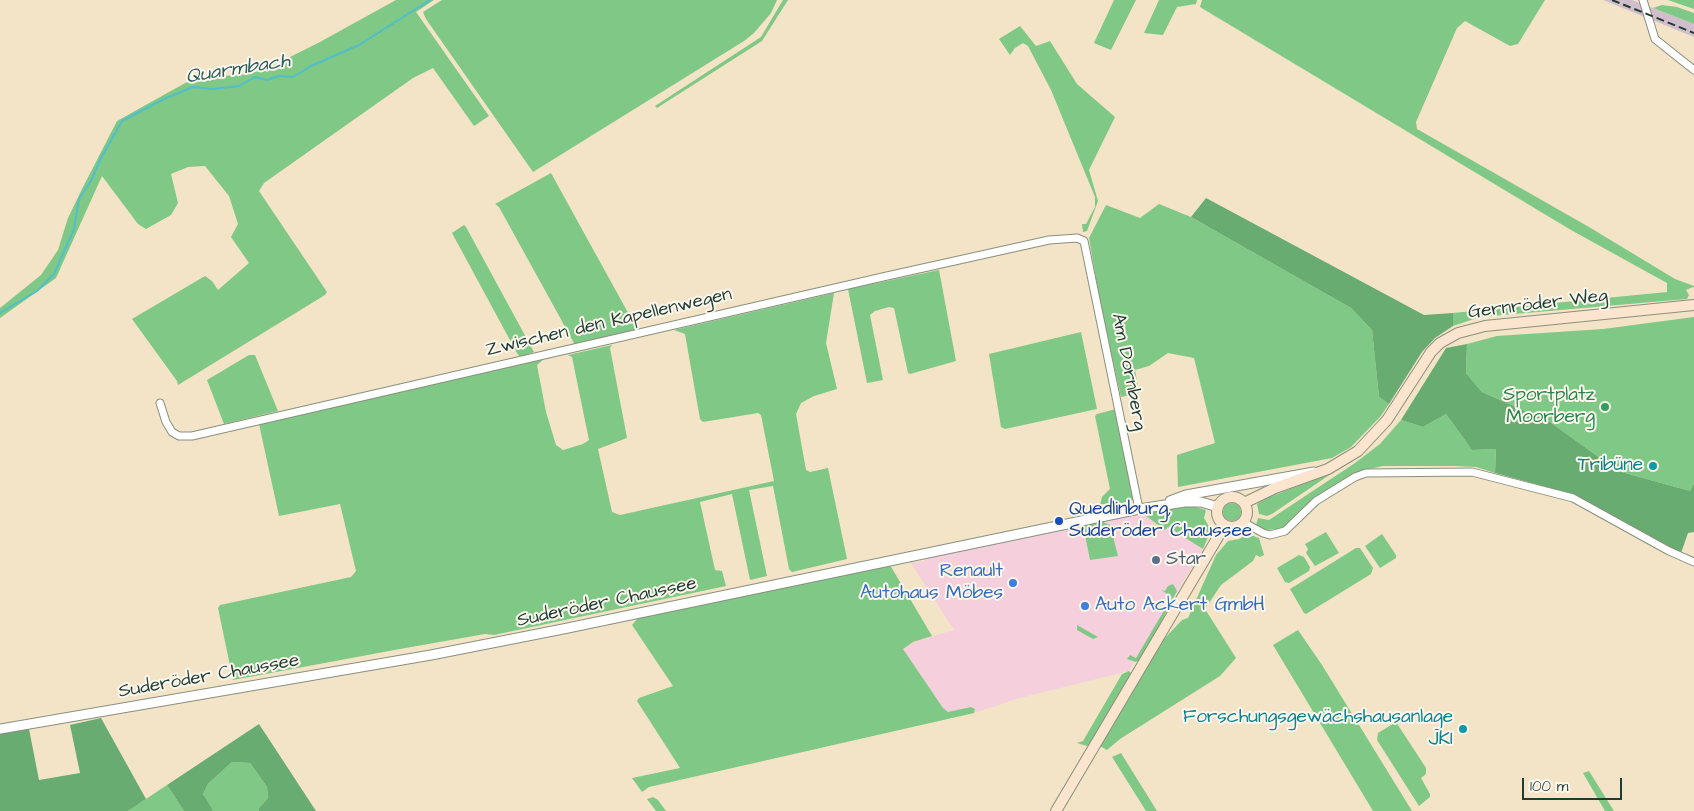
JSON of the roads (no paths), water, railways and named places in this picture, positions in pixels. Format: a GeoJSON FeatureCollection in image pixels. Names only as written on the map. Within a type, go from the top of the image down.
{"type":"FeatureCollection","features":[{"type":"Feature","properties":{"kind":"main road","name":"Gernröder Weg"},"geometry":{"type":"LineString","coordinates":[[1244,503],[1270,490],[1322,472],[1349,457],[1373,438],[1387,420],[1431,352],[1458,332],[1485,326],[1694,305]]}},
{"type":"Feature","properties":{"kind":"main road"},"geometry":{"type":"LineString","coordinates":[[1229,497],[1237,498],[1244,503],[1247,512],[1243,522],[1236,527],[1225,525],[1218,518],[1218,507],[1222,500],[1229,497]]}},
{"type":"Feature","properties":{"kind":"main road"},"geometry":{"type":"LineString","coordinates":[[1056,811],[1225,525]]}},
{"type":"Feature","properties":{"kind":"street"},"geometry":{"type":"LineString","coordinates":[[1643,0],[1656,39],[1694,70]]}},
{"type":"Feature","properties":{"kind":"street","name":"Zwischen den Kapellenwegen"},"geometry":{"type":"LineString","coordinates":[[160,403],[166,422],[172,432],[179,436],[192,436],[1049,240],[1064,238],[1084,241]]}},
{"type":"Feature","properties":{"kind":"street","name":"Am Dornberg"},"geometry":{"type":"LineString","coordinates":[[1084,241],[1139,509]]}},
{"type":"Feature","properties":{"kind":"street"},"geometry":{"type":"LineString","coordinates":[[1166,504],[1177,497],[1186,495],[1308,472],[1322,472]]}},
{"type":"Feature","properties":{"kind":"street"},"geometry":{"type":"LineString","coordinates":[[1243,522],[1255,530],[1270,534],[1285,531],[1316,501],[1355,477],[1366,473],[1472,472],[1573,498],[1669,551],[1694,562]]}},
{"type":"Feature","properties":{"kind":"street","name":"Suderöder Chaussee"},"geometry":{"type":"LineString","coordinates":[[0,729],[432,655],[1166,504],[1201,502],[1218,507]]}},
{"type":"Feature","properties":{"kind":"waterway","name":"Quarmbach"},"geometry":{"type":"LineString","coordinates":[[0,313],[37,291],[54,274],[74,229],[79,199],[91,181],[101,158],[122,121],[164,99],[193,87],[213,89],[239,86],[255,77],[267,80],[279,76],[293,77],[311,66],[359,45],[430,0]]}},
{"type":"Feature","properties":{"kind":"railway"},"geometry":{"type":"LineString","coordinates":[[1612,0],[1694,33]]}},
{"type":"Feature","properties":{"kind":"place","name":"Sportplatz Moorberg"},"geometry":{"type":"Point","coordinates":[1605,407]}},
{"type":"Feature","properties":{"kind":"place","name":"Tribüne"},"geometry":{"type":"Point","coordinates":[1653,466]}},
{"type":"Feature","properties":{"kind":"place","name":"Quedlinburg, Suderöder Chaussee"},"geometry":{"type":"Point","coordinates":[1059,521]}},
{"type":"Feature","properties":{"kind":"place","name":"Star"},"geometry":{"type":"Point","coordinates":[1156,560]}},
{"type":"Feature","properties":{"kind":"place","name":"Renault Autohaus Möbes"},"geometry":{"type":"Point","coordinates":[1013,583]}},
{"type":"Feature","properties":{"kind":"place","name":"Auto Ackert GmbH"},"geometry":{"type":"Point","coordinates":[1085,606]}},
{"type":"Feature","properties":{"kind":"place","name":"Forschungsgewächshausanlage JKI"},"geometry":{"type":"Point","coordinates":[1463,729]}}]}
